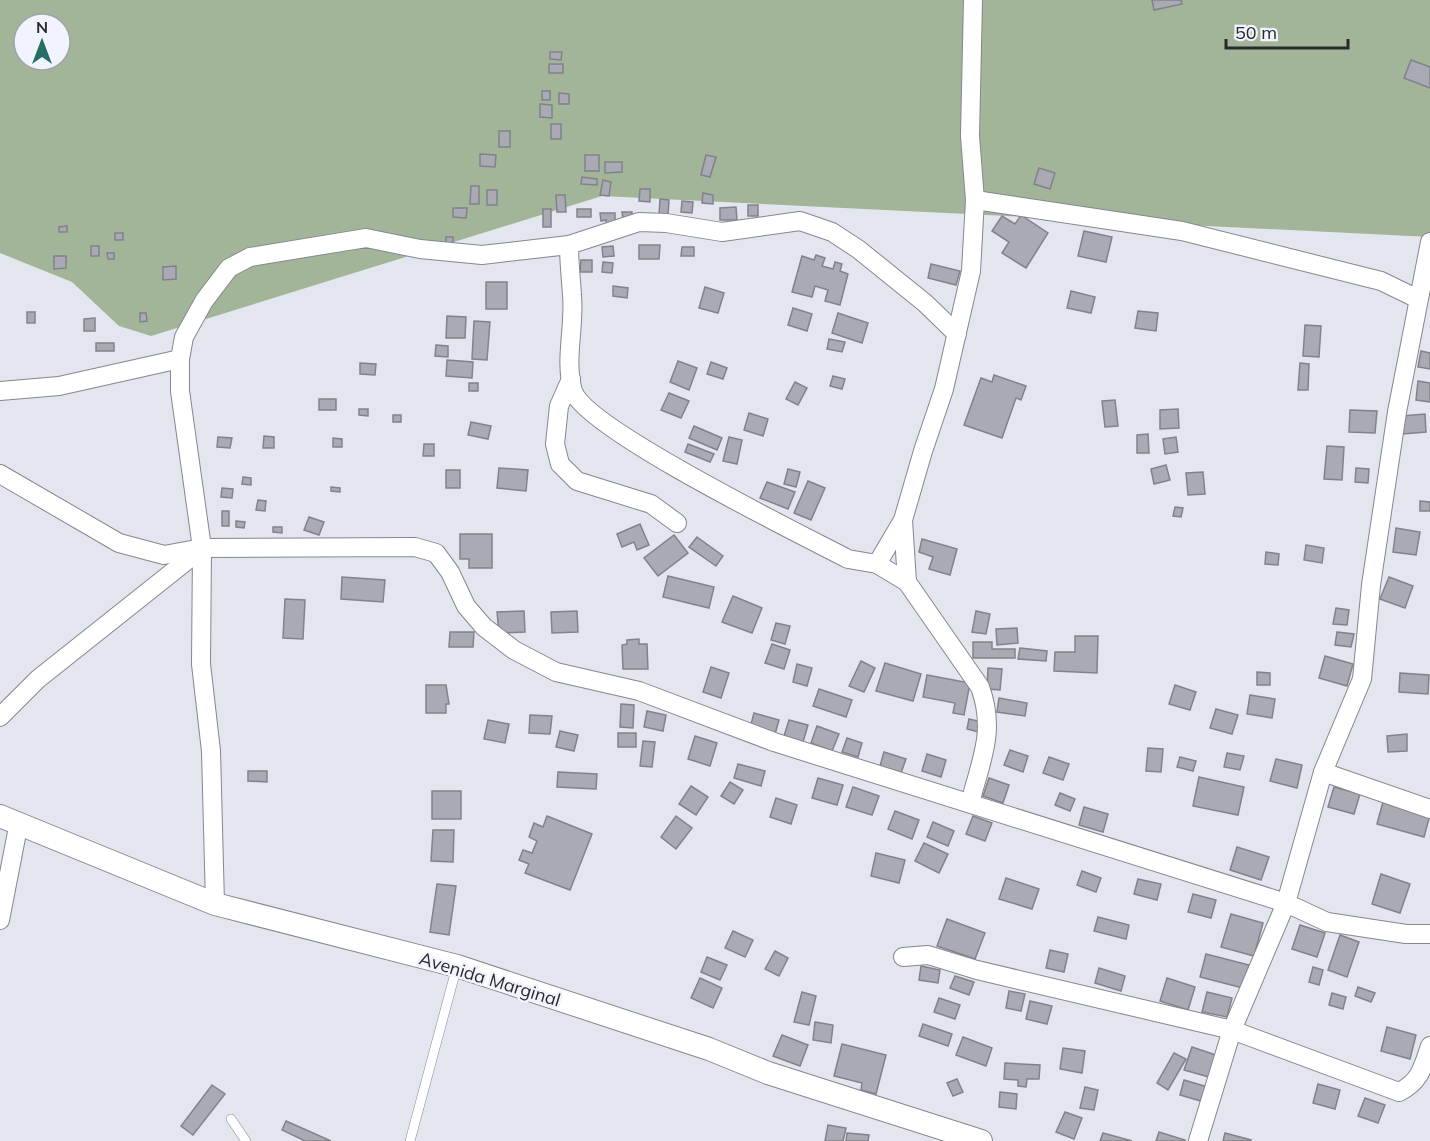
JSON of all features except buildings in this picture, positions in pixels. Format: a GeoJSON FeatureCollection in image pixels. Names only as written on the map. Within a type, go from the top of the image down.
{"type":"FeatureCollection","features":[{"type":"Feature","properties":{"kind":"street"},"geometry":{"type":"LineString","coordinates":[[877,564],[903,520],[922,451],[944,389],[971,271],[975,201],[970,136],[973,0]]}},
{"type":"Feature","properties":{"kind":"street"},"geometry":{"type":"LineString","coordinates":[[975,201],[1182,231],[1381,281],[1418,299]]}},
{"type":"Feature","properties":{"kind":"street"},"geometry":{"type":"LineString","coordinates":[[215,904],[211,752],[201,664],[202,548],[180,391],[180,359],[184,337],[204,301],[229,268],[250,257],[366,238],[420,249],[482,255],[569,245],[639,222],[666,223],[722,232],[800,221],[832,232],[858,249],[925,303],[957,334]]}},
{"type":"Feature","properties":{"kind":"street"},"geometry":{"type":"LineString","coordinates":[[1198,1141],[1232,1030],[1286,903],[1323,772],[1362,679],[1371,585],[1397,412],[1430,242]]}},
{"type":"Feature","properties":{"kind":"street"},"geometry":{"type":"LineString","coordinates":[[569,245],[568,271],[573,296],[569,362],[574,392],[581,404],[610,426],[685,474],[848,559],[877,564],[907,582],[980,687],[987,705],[989,726],[970,803]]}},
{"type":"Feature","properties":{"kind":"street"},"geometry":{"type":"LineString","coordinates":[[0,392],[59,386],[180,359]]}},
{"type":"Feature","properties":{"kind":"street"},"geometry":{"type":"LineString","coordinates":[[572,379],[559,406],[555,444],[560,464],[577,481],[651,504],[677,523]]}},
{"type":"Feature","properties":{"kind":"street"},"geometry":{"type":"LineString","coordinates":[[0,474],[119,543],[165,555],[202,548],[415,547],[436,553],[450,572],[466,606],[484,627],[514,650],[556,672],[602,685],[639,691],[774,742],[1286,903],[1327,922],[1406,934],[1430,934]]}},
{"type":"Feature","properties":{"kind":"street"},"geometry":{"type":"LineString","coordinates":[[903,520],[907,582]]}},
{"type":"Feature","properties":{"kind":"street"},"geometry":{"type":"LineString","coordinates":[[0,717],[38,679],[202,548]]}},
{"type":"Feature","properties":{"kind":"street"},"geometry":{"type":"LineString","coordinates":[[1323,772],[1430,809]]}},
{"type":"Feature","properties":{"kind":"street"},"geometry":{"type":"LineString","coordinates":[[0,920],[9,819]]}},
{"type":"Feature","properties":{"kind":"street","name":"Avenida Marginal"},"geometry":{"type":"LineString","coordinates":[[9,819],[215,904],[457,966],[709,1049],[768,1073],[981,1141]]}},
{"type":"Feature","properties":{"kind":"street"},"geometry":{"type":"LineString","coordinates":[[903,957],[928,955],[977,970],[1232,1030],[1399,1092],[1410,1087],[1419,1078],[1430,1046]]}},
{"type":"Feature","properties":{"kind":"lane"},"geometry":{"type":"LineString","coordinates":[[410,1141],[457,966]]}},
{"type":"Feature","properties":{"kind":"lane"},"geometry":{"type":"LineString","coordinates":[[231,1119],[246,1141]]}},
{"type":"Feature","properties":{"kind":"green space"},"geometry":{"type":"Polygon","coordinates":[[[0,0],[1430,0],[1430,237],[602,196],[151,336],[119,326],[72,282],[0,253],[0,0]]]}}]}
